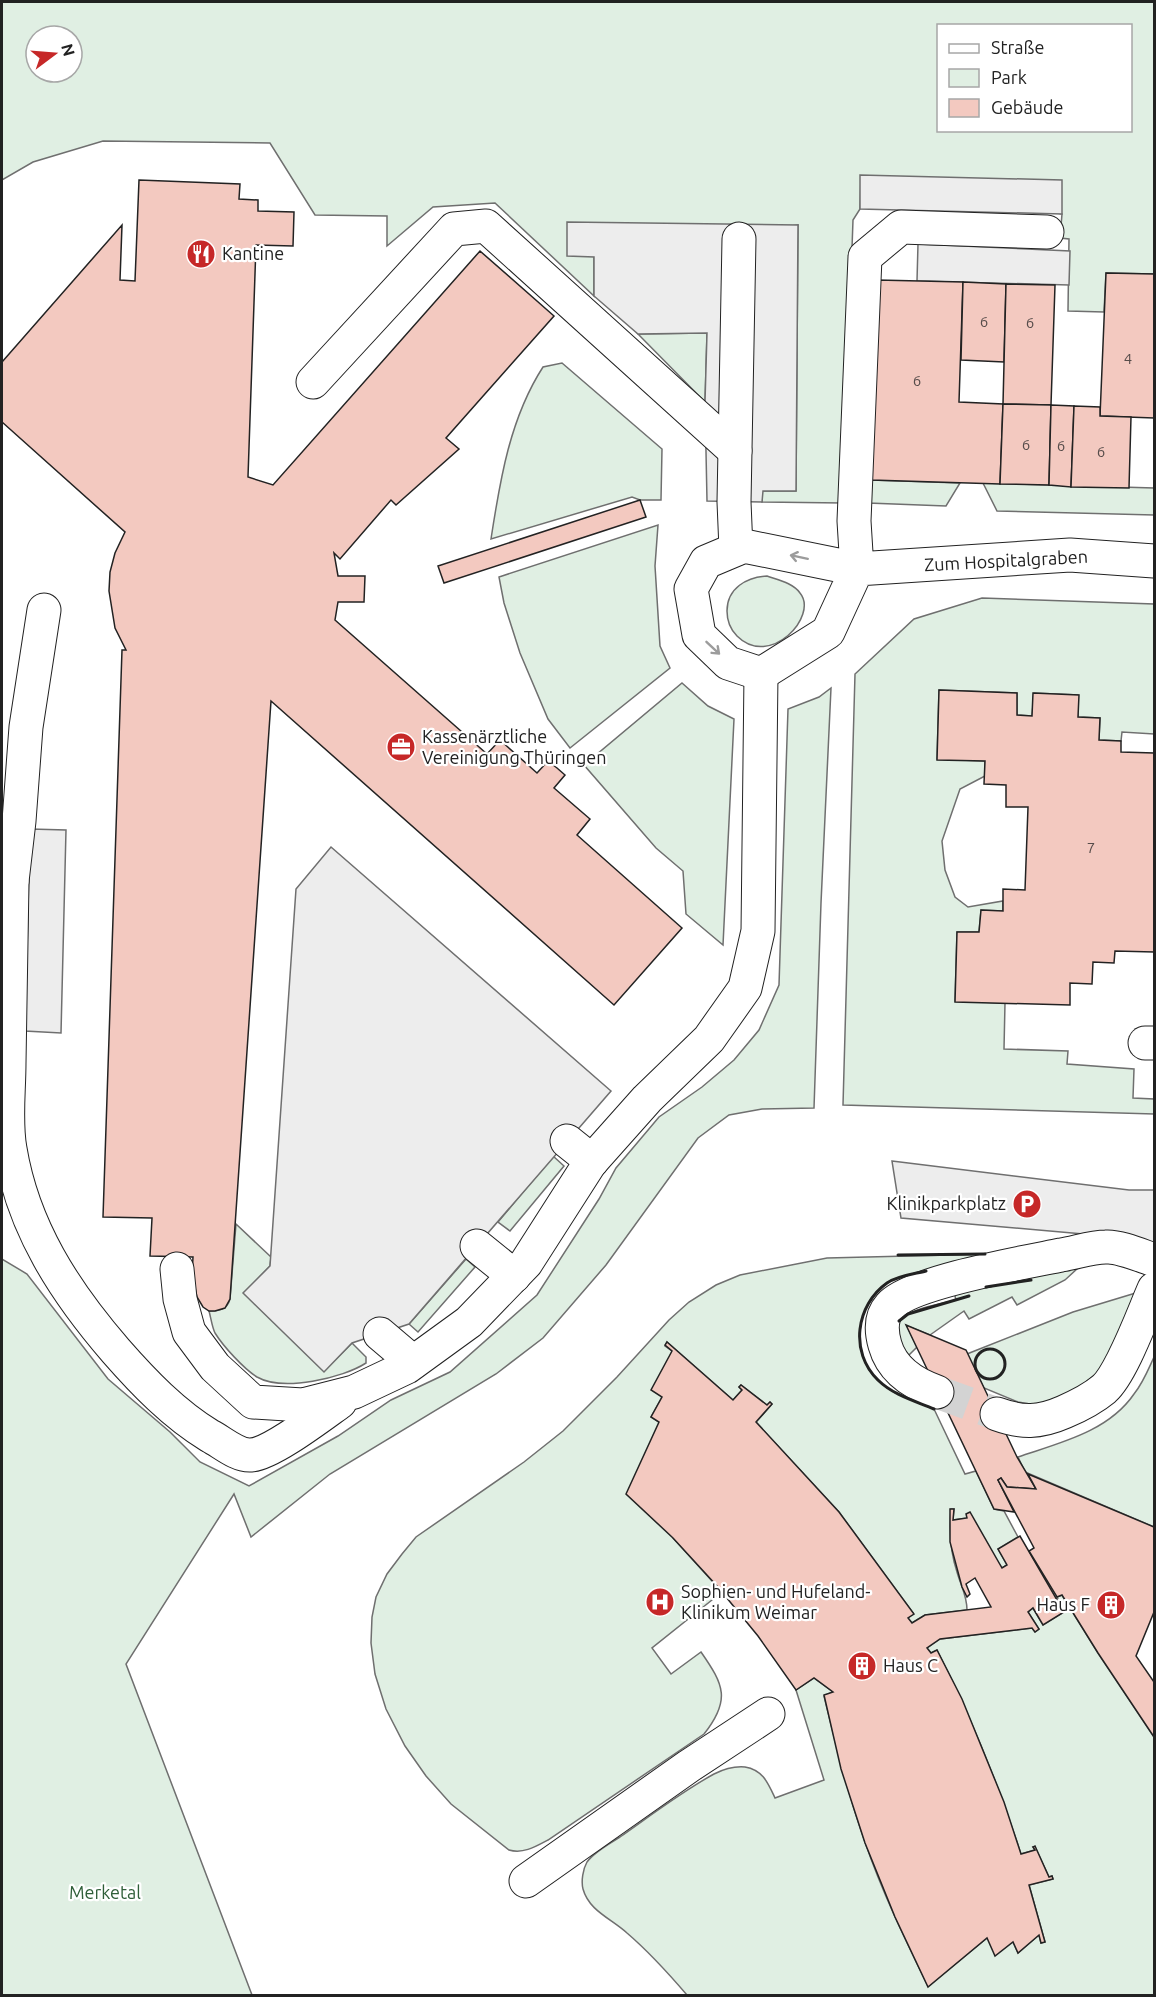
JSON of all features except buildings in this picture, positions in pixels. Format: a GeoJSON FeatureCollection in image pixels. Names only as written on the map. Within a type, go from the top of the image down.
{"type":"FeatureCollection","features":[{"type":"Feature","properties":{"kind":"street"},"geometry":{"type":"LineString","coordinates":[[313,382],[454,230],[486,226],[735,451]]}},
{"type":"Feature","properties":{"kind":"street"},"geometry":{"type":"LineString","coordinates":[[177,1269],[180,1299],[189,1332],[215,1367],[253,1402],[303,1405],[354,1392],[407,1367],[469,1322],[526,1263],[580,1151],[646,1099],[709,1039],[745,988],[758,931],[762,674],[828,632],[857,569],[854,521],[865,257],[901,227],[1047,232]]}},
{"type":"Feature","properties":{"kind":"street"},"geometry":{"type":"LineString","coordinates":[[736,549],[735,451],[739,238]]}},
{"type":"Feature","properties":{"kind":"street","name":"Zum Hospitalgraben"},"geometry":{"type":"LineString","coordinates":[[762,674],[728,663],[699,635],[691,589],[706,562],[744,546],[857,569],[1070,555],[1155,561]]}},
{"type":"Feature","properties":{"kind":"street"},"geometry":{"type":"LineString","coordinates":[[44,610],[26,727],[19,821],[7,873],[5,1107],[8,1140],[21,1196],[38,1238],[57,1274],[84,1314],[140,1378],[187,1422],[240,1453],[252,1455],[298,1433],[354,1392]]}},
{"type":"Feature","properties":{"kind":"street"},"geometry":{"type":"LineString","coordinates":[[477,1246],[514,1276]]}},
{"type":"Feature","properties":{"kind":"street"},"geometry":{"type":"LineString","coordinates":[[937,1392],[908,1378],[895,1365],[886,1348],[882,1331],[883,1317],[891,1305],[902,1297],[983,1271],[1107,1246],[1155,1260]]}},
{"type":"Feature","properties":{"kind":"street"},"geometry":{"type":"LineString","coordinates":[[996,1414],[1016,1421],[1034,1421],[1085,1403],[1106,1388],[1119,1370],[1155,1289]]}},
{"type":"Feature","properties":{"kind":"street"},"geometry":{"type":"LineString","coordinates":[[380,1334],[413,1362]]}},
{"type":"Feature","properties":{"kind":"street"},"geometry":{"type":"LineString","coordinates":[[526,1881],[689,1766],[768,1714]]}},
{"type":"Feature","properties":{"kind":"green space"},"geometry":{"type":"Polygon","coordinates":[[[2,2],[1154,2],[1154,274],[1106,273],[1104,312],[1068,311],[1069,239],[1060,238],[1062,214],[861,176],[860,209],[853,220],[843,503],[762,502],[762,491],[796,491],[798,225],[594,257],[594,296],[495,203],[433,207],[387,246],[387,216],[315,215],[270,143],[103,141],[33,162],[2,180],[2,2]]]}},
{"type":"Feature","properties":{"kind":"green space"},"geometry":{"type":"Polygon","coordinates":[[[707,333],[705,402],[638,334],[707,333]]]}},
{"type":"Feature","properties":{"kind":"green space"},"geometry":{"type":"Polygon","coordinates":[[[562,363],[662,449],[661,500],[640,500],[632,497],[491,539],[508,450],[522,407],[543,367],[562,363]]]}},
{"type":"Feature","properties":{"kind":"green space"},"geometry":{"type":"Polygon","coordinates":[[[871,480],[960,483],[946,506],[868,503],[871,480]]]}},
{"type":"Feature","properties":{"kind":"green space"},"geometry":{"type":"Polygon","coordinates":[[[983,483],[1154,488],[1154,515],[997,511],[983,483]]]}},
{"type":"Feature","properties":{"kind":"green space"},"geometry":{"type":"Polygon","coordinates":[[[658,525],[655,566],[660,646],[670,668],[570,748],[548,719],[520,653],[504,603],[499,577],[658,525]]]}},
{"type":"Feature","properties":{"kind":"green space"},"geometry":{"type":"Polygon","coordinates":[[[767,576],[785,582],[800,593],[804,603],[803,614],[788,636],[776,643],[763,646],[750,645],[737,636],[731,628],[727,615],[728,603],[734,590],[740,585],[752,579],[767,576]]]}},
{"type":"Feature","properties":{"kind":"green space"},"geometry":{"type":"Polygon","coordinates":[[[982,598],[1154,604],[1154,734],[1122,732],[1121,741],[1099,740],[1100,718],[1078,717],[1078,695],[1034,693],[1032,716],[1017,715],[1017,693],[939,690],[937,759],[985,761],[985,776],[960,789],[942,841],[945,870],[955,897],[968,907],[1003,901],[1003,911],[981,910],[979,932],[957,932],[955,1001],[1005,1003],[1004,1049],[1068,1051],[1067,1064],[1134,1069],[1133,1098],[1154,1099],[1154,1114],[843,1105],[855,674],[914,619],[982,598]]]}},
{"type":"Feature","properties":{"kind":"green space"},"geometry":{"type":"Polygon","coordinates":[[[682,683],[708,706],[734,719],[723,945],[686,914],[683,871],[656,848],[584,765],[682,683]]]}},
{"type":"Feature","properties":{"kind":"green space","name":"Merketal"},"geometry":{"type":"Polygon","coordinates":[[[831,688],[814,1108],[762,1109],[729,1115],[698,1138],[606,1265],[543,1338],[496,1374],[330,1474],[251,1537],[234,1494],[126,1664],[252,1995],[2,1995],[2,1259],[27,1274],[108,1379],[170,1432],[200,1462],[249,1486],[338,1436],[391,1400],[450,1372],[537,1295],[599,1199],[616,1168],[659,1117],[702,1087],[734,1060],[759,1030],[779,985],[788,709],[819,697],[831,688]]]}},
{"type":"Feature","properties":{"kind":"green space"},"geometry":{"type":"Polygon","coordinates":[[[553,1156],[564,1166],[510,1231],[498,1222],[553,1156]]]}},
{"type":"Feature","properties":{"kind":"green space"},"geometry":{"type":"Polygon","coordinates":[[[236,1224],[271,1257],[270,1266],[244,1293],[324,1371],[352,1343],[366,1357],[366,1363],[356,1369],[328,1378],[282,1383],[257,1377],[234,1357],[215,1333],[209,1311],[222,1309],[227,1306],[230,1299],[236,1224]]]}},
{"type":"Feature","properties":{"kind":"green space"},"geometry":{"type":"Polygon","coordinates":[[[989,1254],[890,1281],[877,1292],[869,1303],[860,1329],[860,1343],[868,1369],[877,1380],[897,1394],[934,1409],[965,1474],[976,1471],[994,1509],[1004,1511],[1018,1537],[998,1549],[1007,1565],[1002,1568],[967,1518],[953,1520],[954,1509],[951,1509],[951,1549],[967,1610],[925,1615],[912,1623],[908,1618],[913,1613],[839,1512],[756,1422],[772,1404],[770,1402],[767,1405],[741,1385],[739,1387],[742,1390],[733,1400],[667,1342],[665,1346],[672,1351],[662,1397],[651,1417],[659,1422],[673,1538],[722,1592],[652,1648],[671,1674],[701,1652],[715,1674],[721,1693],[721,1702],[713,1722],[704,1734],[548,1840],[529,1849],[509,1850],[451,1804],[426,1776],[405,1746],[386,1709],[375,1674],[371,1643],[372,1617],[376,1597],[387,1574],[416,1537],[524,1462],[563,1431],[669,1320],[689,1302],[716,1285],[740,1275],[827,1258],[989,1254]]]}},
{"type":"Feature","properties":{"kind":"green space"},"geometry":{"type":"Polygon","coordinates":[[[466,1259],[475,1267],[418,1332],[409,1324],[466,1259]]]}},
{"type":"Feature","properties":{"kind":"green space"},"geometry":{"type":"Polygon","coordinates":[[[1078,1268],[1065,1280],[1017,1305],[1012,1297],[969,1319],[964,1311],[930,1335],[907,1326],[917,1347],[908,1356],[900,1348],[897,1324],[908,1314],[956,1300],[954,1292],[1021,1281],[1020,1274],[1078,1268]]]}},
{"type":"Feature","properties":{"kind":"green space"},"geometry":{"type":"Polygon","coordinates":[[[1139,1292],[1111,1353],[1097,1373],[1076,1390],[1043,1403],[1018,1402],[984,1388],[967,1354],[1073,1312],[1139,1292]]]}},
{"type":"Feature","properties":{"kind":"green space"},"geometry":{"type":"Polygon","coordinates":[[[1154,1357],[1154,1527],[1025,1472],[1018,1457],[1066,1441],[1111,1418],[1134,1394],[1154,1357]]]}},
{"type":"Feature","properties":{"kind":"green space"},"geometry":{"type":"Polygon","coordinates":[[[1062,1595],[1154,1737],[1154,1995],[687,1995],[643,1947],[596,1909],[586,1897],[582,1886],[584,1868],[594,1855],[678,1796],[714,1774],[733,1767],[751,1769],[761,1774],[775,1798],[824,1780],[796,1690],[814,1678],[833,1692],[824,1696],[859,1824],[886,1897],[928,1986],[987,1938],[1013,1942],[1018,1953],[1039,1935],[1041,1943],[1045,1942],[1029,1885],[1053,1879],[1052,1876],[1049,1877],[1035,1847],[1033,1847],[1035,1850],[1021,1854],[993,1776],[961,1700],[937,1650],[931,1653],[927,1648],[940,1639],[1032,1628],[1035,1632],[1039,1629],[1028,1612],[1033,1608],[1043,1625],[1064,1612],[1057,1597],[1062,1595]]]}},
{"type":"Feature","properties":{"kind":"shaded area"},"geometry":{"type":"Polygon","coordinates":[[[860,175],[1062,180],[1062,214],[860,209],[860,175]]]}},
{"type":"Feature","properties":{"kind":"shaded area"},"geometry":{"type":"Polygon","coordinates":[[[567,222],[798,225],[796,491],[763,491],[762,502],[707,501],[705,402],[707,333],[638,334],[594,296],[594,257],[567,256],[567,222]]]}},
{"type":"Feature","properties":{"kind":"shaded area"},"geometry":{"type":"Polygon","coordinates":[[[918,244],[1070,251],[1069,285],[917,281],[918,244]]]}},
{"type":"Feature","properties":{"kind":"shaded area"},"geometry":{"type":"Polygon","coordinates":[[[30,829],[66,830],[61,1033],[25,1031],[30,829]]]}},
{"type":"Feature","properties":{"kind":"shaded area"},"geometry":{"type":"Polygon","coordinates":[[[331,847],[611,1091],[409,1324],[352,1343],[324,1372],[243,1293],[270,1266],[296,889],[331,847]]]}},
{"type":"Feature","properties":{"kind":"shaded area","name":"Klinikparkplatz"},"geometry":{"type":"Polygon","coordinates":[[[892,1161],[1129,1190],[1154,1190],[1154,1249],[1106,1236],[901,1218],[892,1161]]]}},
{"type":"Feature","properties":{"kind":"tunnel"},"geometry":{"type":"LineString","coordinates":[[937,1392],[997,1414]]}},
{"type":"Feature","properties":{"kind":"wall"},"geometry":{"type":"LineString","coordinates":[[898,1255],[985,1254]]}},
{"type":"Feature","properties":{"kind":"wall"},"geometry":{"type":"LineString","coordinates":[[926,1271],[896,1279],[877,1292],[863,1316],[860,1343],[869,1369],[878,1380],[897,1394],[934,1409]]}},
{"type":"Feature","properties":{"kind":"wall"},"geometry":{"type":"LineString","coordinates":[[986,1287],[1031,1280]]}},
{"type":"Feature","properties":{"kind":"wall"},"geometry":{"type":"LineString","coordinates":[[899,1321],[908,1314],[969,1296]]}},
{"type":"Feature","properties":{"kind":"wall"},"geometry":{"type":"LineString","coordinates":[[990,1349],[1000,1354],[1005,1364],[1000,1374],[990,1379],[980,1374],[975,1364],[980,1354],[990,1349]]}},
{"type":"Feature","properties":{"kind":"place","name":"Kantine"},"geometry":{"type":"Point","coordinates":[201,254]}},
{"type":"Feature","properties":{"kind":"place","name":"Kassenärztliche Vereinigung Thüringen"},"geometry":{"type":"Point","coordinates":[401,747]}},
{"type":"Feature","properties":{"kind":"place","name":"Klinikparkplatz"},"geometry":{"type":"Point","coordinates":[1027,1204]}},
{"type":"Feature","properties":{"kind":"place","name":"Sophien- und Hufeland- Klinikum Weimar"},"geometry":{"type":"Point","coordinates":[660,1602]}},
{"type":"Feature","properties":{"kind":"place","name":"Haus F"},"geometry":{"type":"Point","coordinates":[1111,1605]}},
{"type":"Feature","properties":{"kind":"place","name":"Haus C"},"geometry":{"type":"Point","coordinates":[862,1666]}}]}
